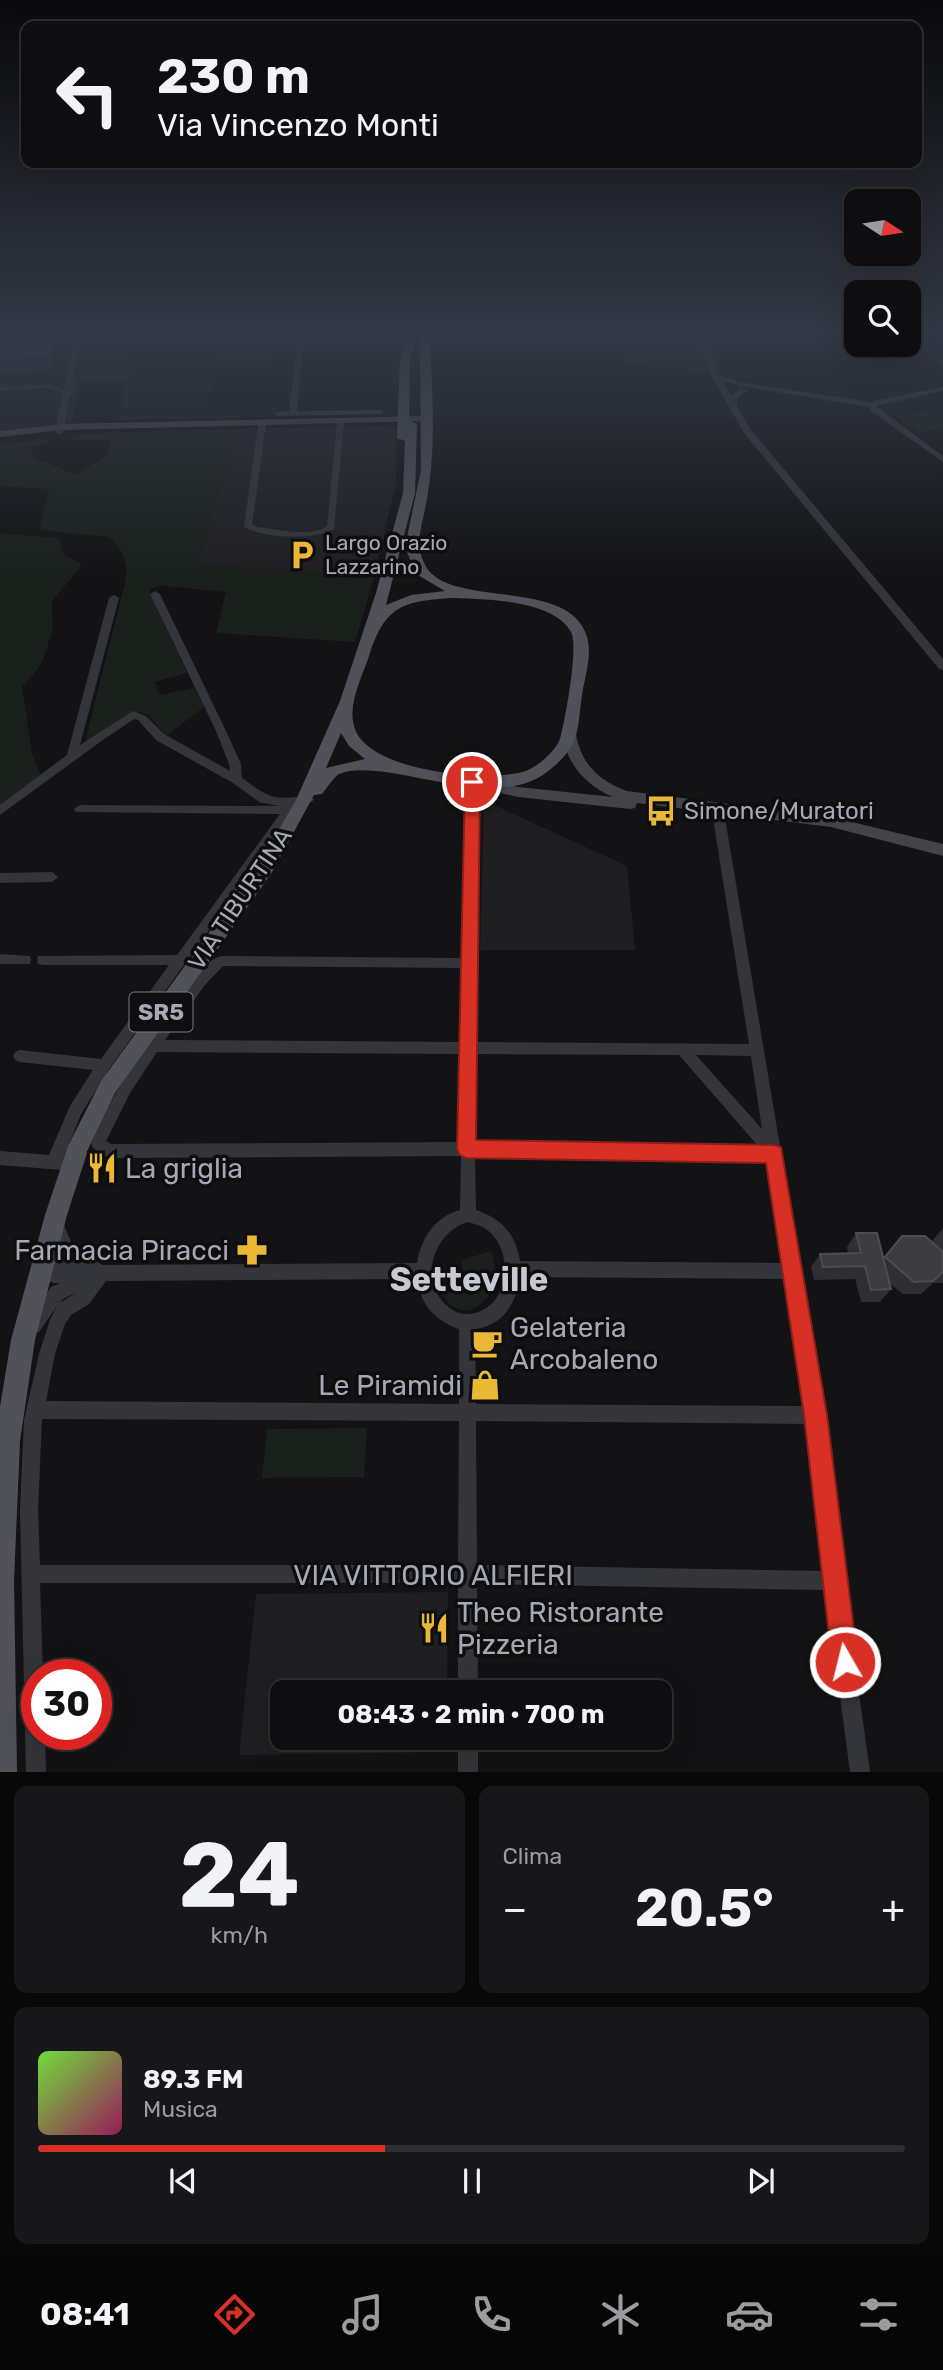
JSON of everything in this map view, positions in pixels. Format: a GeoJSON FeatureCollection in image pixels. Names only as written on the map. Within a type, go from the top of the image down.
{"type":"FeatureCollection","features":[{"type":"Feature","properties":{"kind":"main road"},"geometry":{"type":"LineString","coordinates":[[60,430],[262,425],[340,418]]}},
{"type":"Feature","properties":{"kind":"main road"},"geometry":{"type":"LineString","coordinates":[[0,437],[60,430],[353,418]]}},
{"type":"Feature","properties":{"kind":"main road"},"geometry":{"type":"LineString","coordinates":[[382,418],[394,424],[406,419]]}},
{"type":"Feature","properties":{"kind":"main road"},"geometry":{"type":"LineString","coordinates":[[402,418],[426,419],[427,470],[411,547],[412,555],[421,571],[428,577],[451,589],[481,597]]}},
{"type":"Feature","properties":{"kind":"main road","name":"VIA TIBURTINA"},"geometry":{"type":"LineString","coordinates":[[2,1772],[0,1615],[3,1493],[10,1418],[23,1340],[56,1216],[63,1163],[108,1087],[265,869],[347,701],[373,625],[410,489],[406,419]]}},
{"type":"Feature","properties":{"kind":"main road"},"geometry":{"type":"LineString","coordinates":[[373,625],[384,612],[412,599],[434,596],[481,597],[529,602],[551,608],[562,614],[578,630],[582,647],[569,734],[560,754],[542,770],[516,780],[477,783]]}},
{"type":"Feature","properties":{"kind":"main road"},"geometry":{"type":"LineString","coordinates":[[347,701],[345,724],[354,742],[370,756],[393,765],[440,778],[519,792],[718,812],[737,811]]}},
{"type":"Feature","properties":{"kind":"main road"},"geometry":{"type":"LineString","coordinates":[[569,734],[580,766],[606,788],[635,798],[843,825],[943,850]]}},
{"type":"Feature","properties":{"kind":"main road"},"geometry":{"type":"LineString","coordinates":[[265,869],[291,837],[325,775],[348,766],[371,763],[393,765]]}},
{"type":"Feature","properties":{"kind":"street"},"geometry":{"type":"LineString","coordinates":[[60,430],[63,418]]}},
{"type":"Feature","properties":{"kind":"street"},"geometry":{"type":"LineString","coordinates":[[262,425],[246,524],[254,529],[316,534],[331,527],[340,418],[336,418]]}},
{"type":"Feature","properties":{"kind":"street"},"geometry":{"type":"LineString","coordinates":[[740,418],[784,477],[943,666]]}},
{"type":"Feature","properties":{"kind":"street"},"geometry":{"type":"LineString","coordinates":[[885,418],[943,460]]}},
{"type":"Feature","properties":{"kind":"street"},"geometry":{"type":"LineString","coordinates":[[928,449],[943,445]]}},
{"type":"Feature","properties":{"kind":"street"},"geometry":{"type":"LineString","coordinates":[[155,594],[221,731],[235,764],[237,780]]}},
{"type":"Feature","properties":{"kind":"street"},"geometry":{"type":"LineString","coordinates":[[72,756],[114,597]]}},
{"type":"Feature","properties":{"kind":"street"},"geometry":{"type":"LineString","coordinates":[[0,811],[121,720],[135,715],[142,718],[160,737],[237,780],[268,801],[299,804]]}},
{"type":"Feature","properties":{"kind":"street"},"geometry":{"type":"LineString","coordinates":[[468,1214],[468,963],[477,783]]}},
{"type":"Feature","properties":{"kind":"street"},"geometry":{"type":"LineString","coordinates":[[79,809],[299,804]]}},
{"type":"Feature","properties":{"kind":"street"},"geometry":{"type":"LineString","coordinates":[[0,1158],[63,1163],[75,1111],[104,1065],[299,804]]}},
{"type":"Feature","properties":{"kind":"street"},"geometry":{"type":"LineString","coordinates":[[718,812],[816,1415],[834,1581],[860,1772]]}},
{"type":"Feature","properties":{"kind":"street"},"geometry":{"type":"LineString","coordinates":[[0,878],[52,877]]}},
{"type":"Feature","properties":{"kind":"street"},"geometry":{"type":"LineString","coordinates":[[0,959],[25,960]]}},
{"type":"Feature","properties":{"kind":"street"},"geometry":{"type":"LineString","coordinates":[[43,960],[180,960]]}},
{"type":"Feature","properties":{"kind":"street"},"geometry":{"type":"LineString","coordinates":[[468,963],[221,961],[202,979],[152,1046],[118,1098],[98,1143],[109,1151],[466,1149],[774,1154]]}},
{"type":"Feature","properties":{"kind":"street"},"geometry":{"type":"LineString","coordinates":[[152,1046],[757,1050]]}},
{"type":"Feature","properties":{"kind":"street"},"geometry":{"type":"LineString","coordinates":[[682,1049],[774,1154]]}},
{"type":"Feature","properties":{"kind":"street"},"geometry":{"type":"LineString","coordinates":[[20,1056],[104,1065]]}},
{"type":"Feature","properties":{"kind":"street"},"geometry":{"type":"LineString","coordinates":[[468,1214],[485,1219],[501,1231],[509,1246],[512,1269],[510,1292],[497,1313],[486,1320],[467,1322],[447,1316],[433,1303],[426,1287],[428,1249],[437,1231],[450,1219],[468,1214]]}},
{"type":"Feature","properties":{"kind":"street"},"geometry":{"type":"LineString","coordinates":[[56,1216],[60,1240],[75,1259],[97,1274]]}},
{"type":"Feature","properties":{"kind":"street"},"geometry":{"type":"LineString","coordinates":[[40,1270],[75,1259]]}},
{"type":"Feature","properties":{"kind":"street"},"geometry":{"type":"LineString","coordinates":[[512,1269],[793,1271]]}},
{"type":"Feature","properties":{"kind":"street"},"geometry":{"type":"LineString","coordinates":[[40,1270],[66,1277],[97,1274],[425,1271]]}},
{"type":"Feature","properties":{"kind":"street"},"geometry":{"type":"LineString","coordinates":[[23,1340],[54,1296],[66,1287],[97,1274]]}},
{"type":"Feature","properties":{"kind":"street"},"geometry":{"type":"LineString","coordinates":[[36,1772],[30,1454],[34,1410],[58,1320],[65,1309],[83,1298],[97,1274]]}},
{"type":"Feature","properties":{"kind":"street"},"geometry":{"type":"LineString","coordinates":[[467,1322],[468,1680]]}},
{"type":"Feature","properties":{"kind":"street"},"geometry":{"type":"LineString","coordinates":[[34,1410],[816,1415]]}},
{"type":"Feature","properties":{"kind":"street","name":"VIA VITTORIO ALFIERI"},"geometry":{"type":"LineString","coordinates":[[32,1574],[469,1574],[834,1581]]}},
{"type":"Feature","properties":{"kind":"street"},"geometry":{"type":"LineString","coordinates":[[468,1750],[468,1772]]}},
{"type":"Feature","properties":{"kind":"shaded area"},"geometry":{"type":"Polygon","coordinates":[[[0,418],[74,418],[73,422],[0,431],[0,418]]]}},
{"type":"Feature","properties":{"kind":"shaded area"},"geometry":{"type":"Polygon","coordinates":[[[119,418],[238,418],[119,420],[119,418]]]}},
{"type":"Feature","properties":{"kind":"shaded area"},"geometry":{"type":"Polygon","coordinates":[[[898,418],[943,418],[943,428],[919,433],[898,418]]]}},
{"type":"Feature","properties":{"kind":"shaded area"},"geometry":{"type":"Polygon","coordinates":[[[387,426],[397,432],[396,483],[374,578],[196,564],[237,429],[387,426]]]}},
{"type":"Feature","properties":{"kind":"shaded area"},"geometry":{"type":"Polygon","coordinates":[[[237,429],[196,564],[374,578],[355,642],[216,633],[226,592],[163,586],[149,589],[187,673],[155,682],[160,695],[194,688],[204,707],[166,736],[149,715],[139,712],[84,746],[127,575],[125,560],[118,546],[109,537],[39,530],[49,489],[0,486],[0,444],[47,439],[51,442],[30,447],[34,458],[75,474],[106,457],[112,440],[66,440],[78,434],[237,429]]]}},
{"type":"Feature","properties":{"kind":"shaded area"},"geometry":{"type":"Polygon","coordinates":[[[0,533],[56,538],[60,541],[64,555],[80,563],[81,567],[52,601],[53,629],[44,657],[38,669],[22,687],[32,753],[41,778],[0,808],[0,533]]]}},
{"type":"Feature","properties":{"kind":"shaded area"},"geometry":{"type":"Polygon","coordinates":[[[484,794],[494,805],[627,866],[635,950],[480,950],[484,794]]]}},
{"type":"Feature","properties":{"kind":"shaded area"},"geometry":{"type":"Polygon","coordinates":[[[491,1251],[495,1267],[489,1294],[481,1304],[471,1309],[460,1310],[450,1304],[440,1290],[463,1282],[462,1260],[491,1251]]]}},
{"type":"Feature","properties":{"kind":"shaded area"},"geometry":{"type":"Polygon","coordinates":[[[367,1428],[364,1477],[262,1478],[267,1429],[367,1428]]]}},
{"type":"Feature","properties":{"kind":"shaded area"},"geometry":{"type":"Polygon","coordinates":[[[448,1592],[447,1680],[270,1680],[270,1750],[447,1752],[239,1755],[256,1594],[448,1592]]]}},
{"type":"Feature","properties":{"kind":"building"},"geometry":{"type":"Polygon","coordinates":[[[856,1233],[877,1233],[891,1289],[871,1290],[865,1266],[823,1267],[820,1254],[861,1253],[856,1233]]]}},
{"type":"Feature","properties":{"kind":"building"},"geometry":{"type":"Polygon","coordinates":[[[902,1236],[925,1236],[943,1252],[943,1272],[933,1281],[914,1282],[885,1257],[902,1236]]]}},
{"type":"Feature","properties":{"kind":"place","name":"Largo Orazio Lazzarino"},"geometry":{"type":"Point","coordinates":[302,555]}},
{"type":"Feature","properties":{"kind":"place","name":"Simone/Muratori"},"geometry":{"type":"Point","coordinates":[661,811]}},
{"type":"Feature","properties":{"kind":"place","name":"La griglia"},"geometry":{"type":"Point","coordinates":[102,1168]}},
{"type":"Feature","properties":{"kind":"place","name":"Farmacia Piracci"},"geometry":{"type":"Point","coordinates":[252,1250]}},
{"type":"Feature","properties":{"kind":"place","name":"Gelateria Arcobaleno"},"geometry":{"type":"Point","coordinates":[487,1343]}},
{"type":"Feature","properties":{"kind":"place","name":"Le Piramidi"},"geometry":{"type":"Point","coordinates":[485,1385]}},
{"type":"Feature","properties":{"kind":"place","name":"Theo Ristorante Pizzeria"},"geometry":{"type":"Point","coordinates":[434,1628]}},
{"type":"Feature","properties":{"kind":"district","name":"Setteville"},"geometry":{"type":"Point","coordinates":[469,1279]}},
{"type":"Feature","properties":{"kind":"route"},"geometry":{"type":"LineString","coordinates":[[472,782],[466,1149],[774,1154],[816,1415],[845,1662]]}}]}
